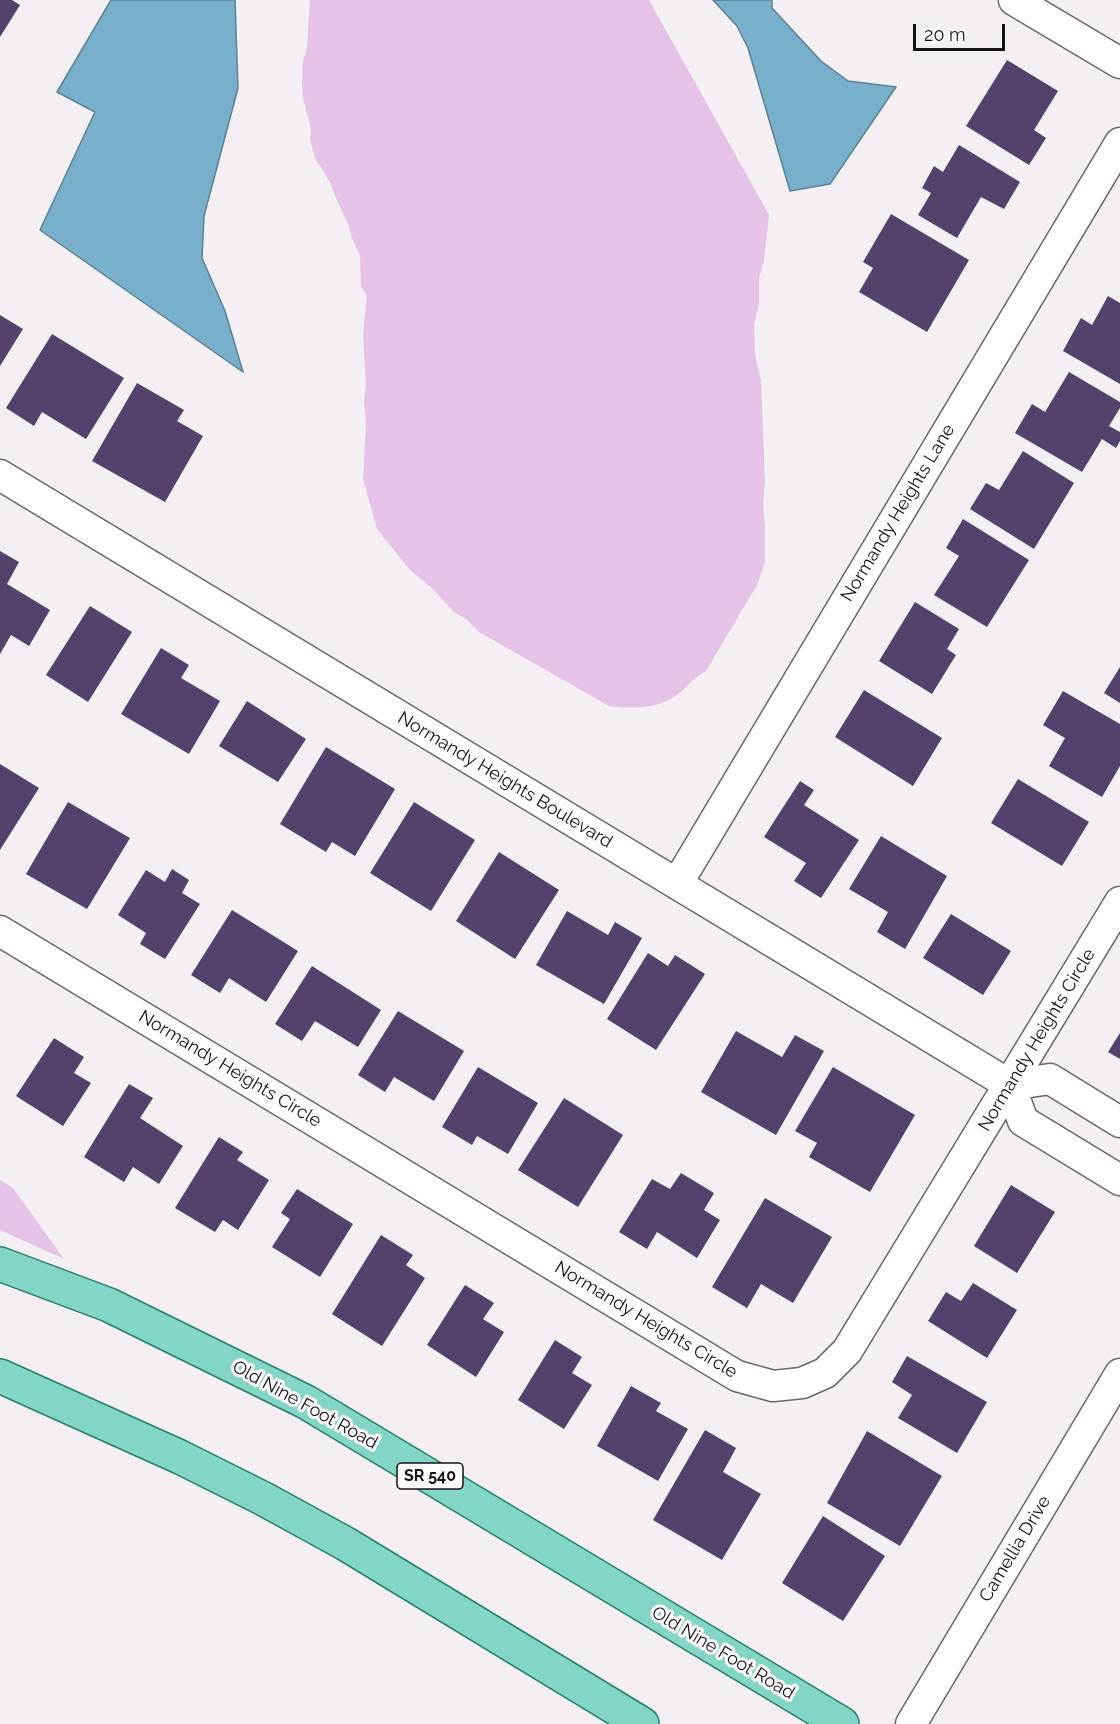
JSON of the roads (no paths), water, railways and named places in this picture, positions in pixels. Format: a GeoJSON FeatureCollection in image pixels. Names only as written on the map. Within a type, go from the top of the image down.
{"type":"FeatureCollection","features":[{"type":"Feature","properties":{"kind":"main road","name":"Old Nine Foot Road"},"geometry":{"type":"LineString","coordinates":[[0,1264],[109,1305],[306,1402],[842,1724]]}},
{"type":"Feature","properties":{"kind":"main road"},"geometry":{"type":"LineString","coordinates":[[0,1376],[180,1457],[294,1516],[356,1550],[642,1724]]}},
{"type":"Feature","properties":{"kind":"street"},"geometry":{"type":"LineString","coordinates":[[1014,0],[1120,63]]}},
{"type":"Feature","properties":{"kind":"street","name":"Normandy Heights Lane"},"geometry":{"type":"LineString","coordinates":[[677,884],[1120,143]]}},
{"type":"Feature","properties":{"kind":"street","name":"Normandy Heights Boulevard"},"geometry":{"type":"LineString","coordinates":[[0,475],[1010,1084]]}},
{"type":"Feature","properties":{"kind":"street","name":"Normandy Heights Circle"},"geometry":{"type":"LineString","coordinates":[[0,931],[737,1376],[773,1386],[802,1383],[825,1372],[847,1351],[1120,902]]}},
{"type":"Feature","properties":{"kind":"street"},"geometry":{"type":"LineString","coordinates":[[1120,1122],[1050,1079],[1010,1084],[1023,1120],[1120,1180]]}},
{"type":"Feature","properties":{"kind":"street","name":"Camellia Drive"},"geometry":{"type":"LineString","coordinates":[[911,1724],[1120,1374]]}},
{"type":"Feature","properties":{"kind":"water"},"geometry":{"type":"Polygon","coordinates":[[[111,0],[235,0],[238,88],[204,216],[202,258],[225,311],[243,372],[40,230],[95,112],[57,92],[111,0]]]}},
{"type":"Feature","properties":{"kind":"water"},"geometry":{"type":"Polygon","coordinates":[[[713,0],[772,0],[772,8],[821,61],[848,81],[896,87],[830,184],[790,191],[748,48],[737,26],[713,0]]]}}]}
